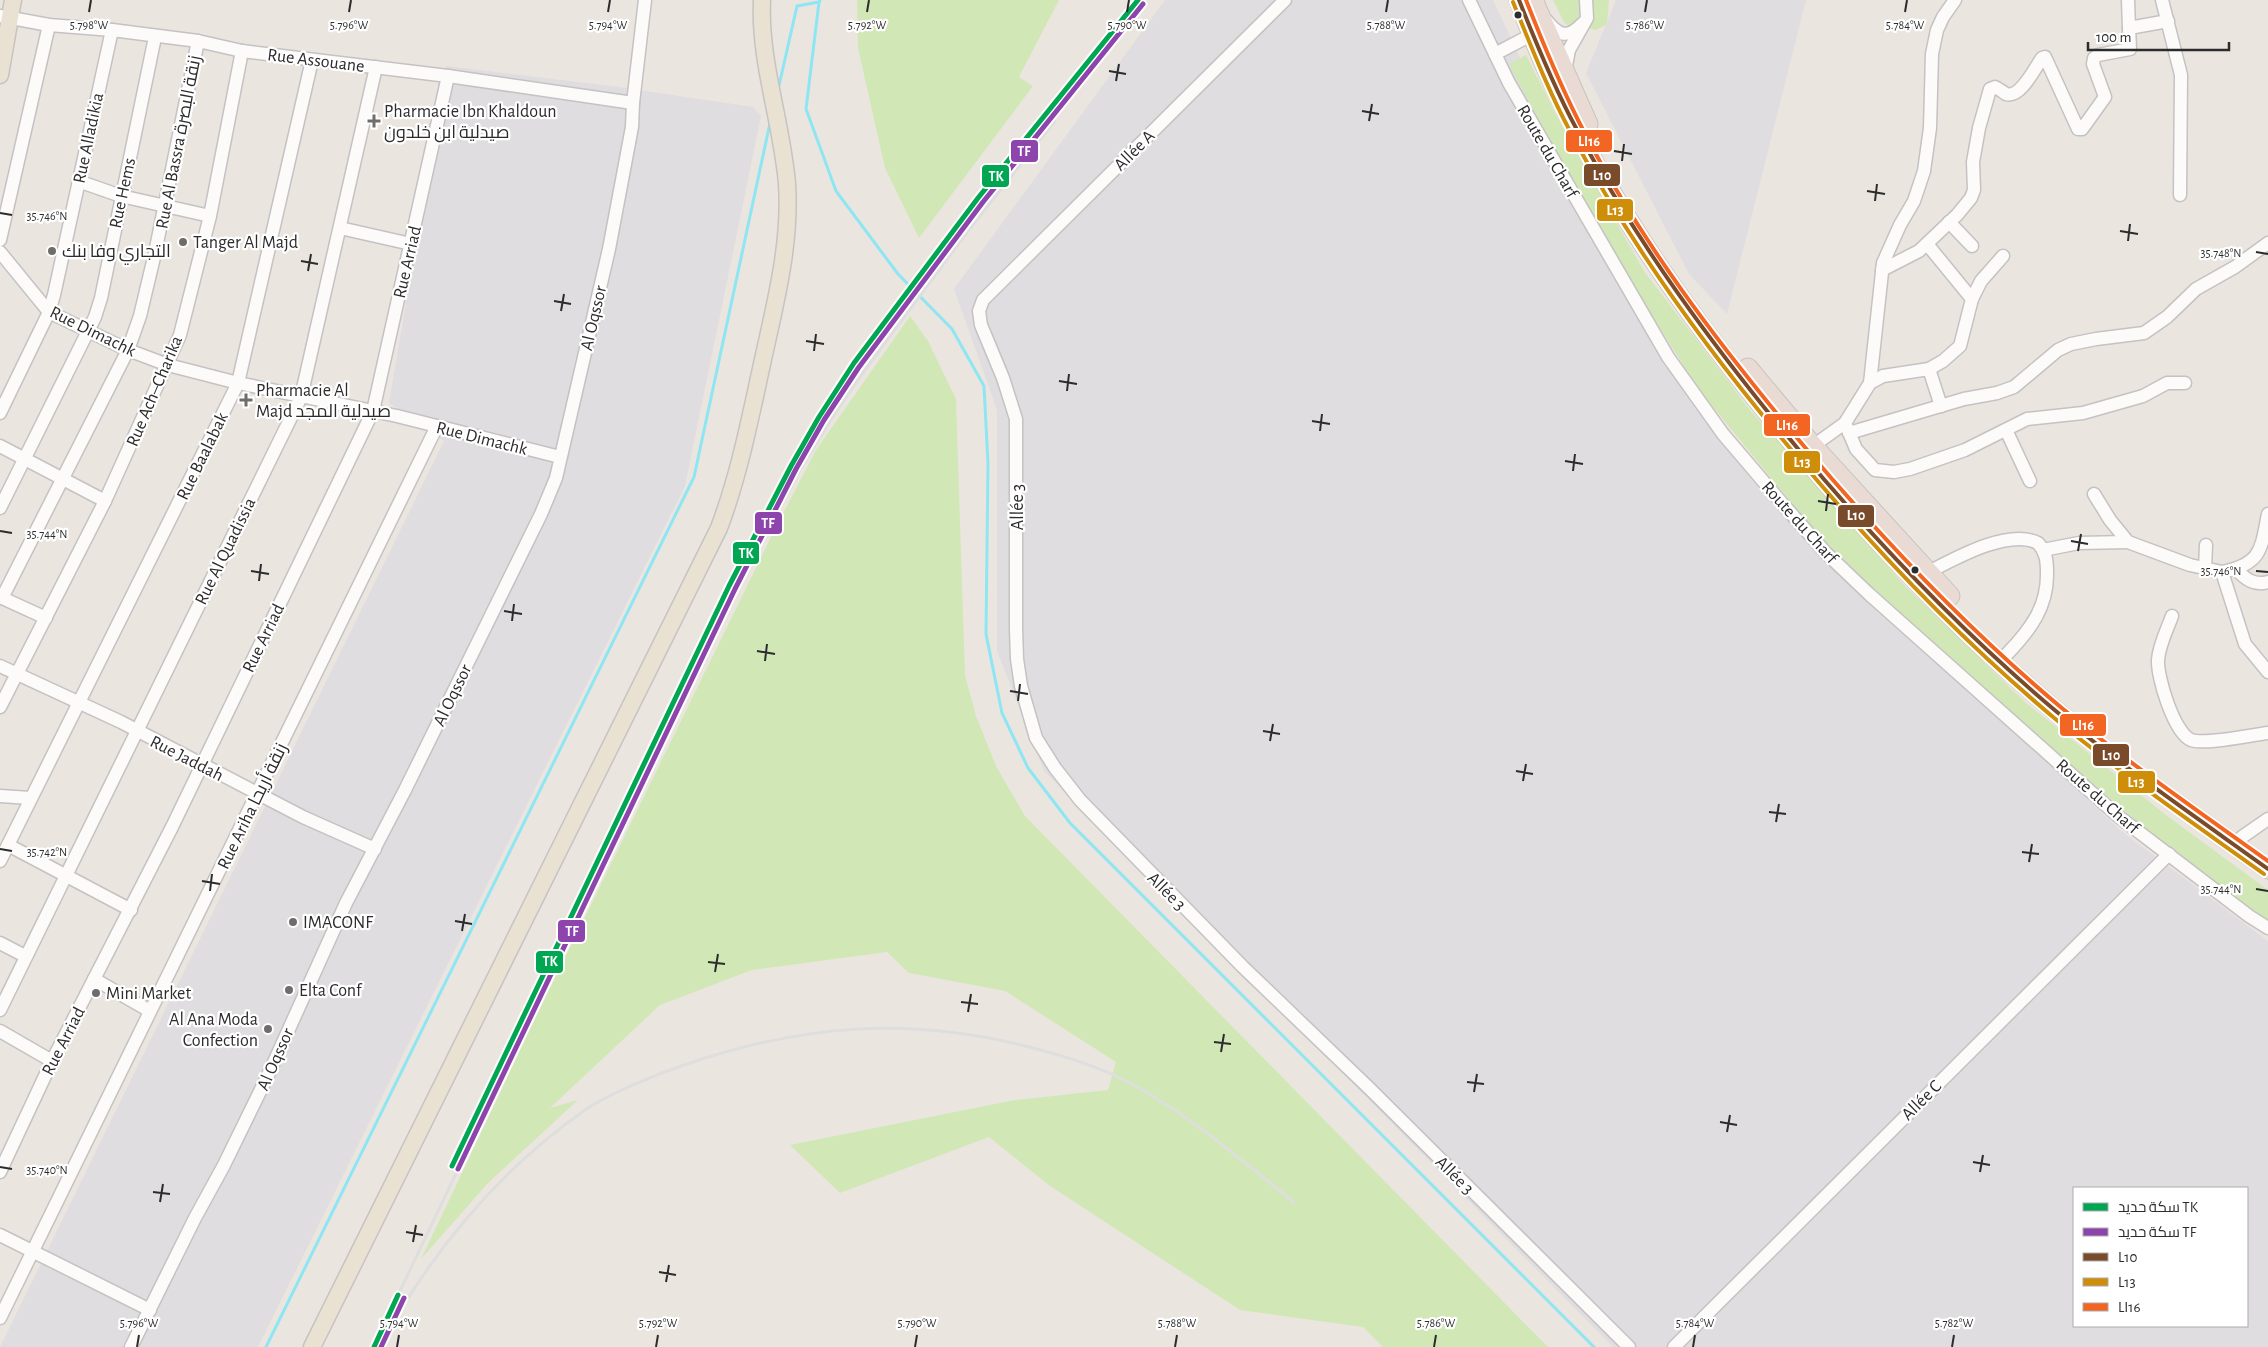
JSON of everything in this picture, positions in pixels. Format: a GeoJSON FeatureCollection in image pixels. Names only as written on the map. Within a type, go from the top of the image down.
{"type":"FeatureCollection","features":[{"type":"Feature","properties":{"kind":"highway"},"geometry":{"type":"LineString","coordinates":[[1529,2],[1531,34],[1576,127],[1610,189],[1699,326],[1768,414],[1890,554],[1985,650],[2031,691],[2131,770],[2268,869]]}},
{"type":"Feature","properties":{"kind":"highway"},"geometry":{"type":"LineString","coordinates":[[1529,2],[1565,71],[1586,120],[1613,171],[1681,281],[1729,347],[1813,446],[1927,573],[2007,654],[2116,745],[2268,856]]}},
{"type":"Feature","properties":{"kind":"main road"},"geometry":{"type":"LineString","coordinates":[[0,75],[2,0]]}},
{"type":"Feature","properties":{"kind":"main road"},"geometry":{"type":"LineString","coordinates":[[3,14],[13,0]]}},
{"type":"Feature","properties":{"kind":"main road"},"geometry":{"type":"LineString","coordinates":[[312,1347],[719,528],[729,502],[746,440],[779,284],[788,228],[787,182],[767,68],[762,0]]}},
{"type":"Feature","properties":{"kind":"street","name":"Al Oqssor"},"geometry":{"type":"LineString","coordinates":[[131,1347],[270,1071],[320,958],[541,514],[556,478],[609,249],[629,148],[645,0]]}},
{"type":"Feature","properties":{"kind":"street","name":"Allée A"},"geometry":{"type":"LineString","coordinates":[[983,300],[1285,0]]}},
{"type":"Feature","properties":{"kind":"street","name":"Route du Charf"},"geometry":{"type":"LineString","coordinates":[[1469,0],[1536,131],[1639,310],[1668,358],[1723,434],[1826,553],[1868,594],[2118,816],[2249,916],[2268,928]]}},
{"type":"Feature","properties":{"kind":"street"},"geometry":{"type":"LineString","coordinates":[[1565,71],[1569,50],[1587,18],[1586,0]]}},
{"type":"Feature","properties":{"kind":"street"},"geometry":{"type":"LineString","coordinates":[[1847,428],[1870,383],[1883,263],[1892,241],[1914,201],[1924,171],[1930,128],[1932,54],[1937,30],[1943,17],[1955,0]]}},
{"type":"Feature","properties":{"kind":"street"},"geometry":{"type":"LineString","coordinates":[[1882,270],[1919,251],[1966,205],[1974,190],[1973,162],[1979,128],[1990,89],[1996,87],[2006,94],[2013,94],[2021,90],[2042,58],[2045,57],[2072,118],[2078,128],[2082,129],[2105,97],[2093,64],[2094,58],[2098,55],[2130,49],[2128,0]]}},
{"type":"Feature","properties":{"kind":"street"},"geometry":{"type":"LineString","coordinates":[[2162,0],[2181,75],[2180,195]]}},
{"type":"Feature","properties":{"kind":"street"},"geometry":{"type":"LineString","coordinates":[[1529,2],[1554,30],[1562,34],[1575,31],[1587,18]]}},
{"type":"Feature","properties":{"kind":"street","name":"Rue Assouane"},"geometry":{"type":"LineString","coordinates":[[3,14],[49,25],[112,30],[198,41],[242,51],[448,76],[633,103]]}},
{"type":"Feature","properties":{"kind":"street"},"geometry":{"type":"LineString","coordinates":[[2129,28],[2168,21]]}},
{"type":"Feature","properties":{"kind":"street"},"geometry":{"type":"LineString","coordinates":[[0,240],[49,25]]}},
{"type":"Feature","properties":{"kind":"street","name":"Rue Alladikia"},"geometry":{"type":"LineString","coordinates":[[0,413],[49,312],[61,268],[78,181],[112,30]]}},
{"type":"Feature","properties":{"kind":"street"},"geometry":{"type":"LineString","coordinates":[[1495,54],[1531,34]]}},
{"type":"Feature","properties":{"kind":"street","name":"Rue Hems"},"geometry":{"type":"LineString","coordinates":[[0,508],[89,332],[101,298],[156,37]]}},
{"type":"Feature","properties":{"kind":"street","name":"Rue Al Bassra زنقة البصرة"},"geometry":{"type":"LineString","coordinates":[[1,597],[128,350],[140,316],[165,206],[198,41]]}},
{"type":"Feature","properties":{"kind":"street","name":"Rue Ach–Charika"},"geometry":{"type":"LineString","coordinates":[[0,707],[105,501],[180,335],[210,216],[242,51]]}},
{"type":"Feature","properties":{"kind":"street","name":"Rue Baalabak"},"geometry":{"type":"LineString","coordinates":[[0,861],[238,384],[312,60]]}},
{"type":"Feature","properties":{"kind":"street","name":"Rue Al Quadissia"},"geometry":{"type":"LineString","coordinates":[[0,1010],[301,397],[376,67]]}},
{"type":"Feature","properties":{"kind":"street","name":"Rue Arriad"},"geometry":{"type":"LineString","coordinates":[[0,1172],[52,1061],[131,910],[373,411],[448,76]]}},
{"type":"Feature","properties":{"kind":"street"},"geometry":{"type":"LineString","coordinates":[[78,181],[121,196],[210,216]]}},
{"type":"Feature","properties":{"kind":"street"},"geometry":{"type":"LineString","coordinates":[[1949,222],[1972,246]]}},
{"type":"Feature","properties":{"kind":"street"},"geometry":{"type":"LineString","coordinates":[[340,228],[411,244]]}},
{"type":"Feature","properties":{"kind":"street"},"geometry":{"type":"LineString","coordinates":[[1813,446],[1847,428],[1964,399],[1997,393],[2014,387],[2058,350],[2071,344],[2144,333],[2167,317],[2196,289],[2235,266],[2268,243]]}},
{"type":"Feature","properties":{"kind":"street"},"geometry":{"type":"LineString","coordinates":[[1927,244],[1972,299]]}},
{"type":"Feature","properties":{"kind":"street","name":"Rue Dimachk"},"geometry":{"type":"LineString","coordinates":[[0,252],[49,312],[128,350],[168,365],[238,384],[437,426],[560,458]]}},
{"type":"Feature","properties":{"kind":"street"},"geometry":{"type":"LineString","coordinates":[[1870,383],[1883,376],[1929,369],[1944,361],[1960,346],[1972,299],[1981,281],[2004,256]]}},
{"type":"Feature","properties":{"kind":"street","name":"Allée 3"},"geometry":{"type":"LineString","coordinates":[[983,300],[979,311],[981,326],[1004,378],[1016,419],[1017,659],[1020,686],[1036,738],[1055,768],[1080,800],[1149,873],[1242,967],[1370,1089],[1628,1347]]}},
{"type":"Feature","properties":{"kind":"street"},"geometry":{"type":"LineString","coordinates":[[1929,369],[1941,406]]}},
{"type":"Feature","properties":{"kind":"street"},"geometry":{"type":"LineString","coordinates":[[1847,428],[1856,449],[1876,470],[1888,473],[1910,469],[1965,450],[2027,419],[2083,413],[2143,396],[2167,383],[2185,383]]}},
{"type":"Feature","properties":{"kind":"street","name":"Rue Ariha زنقة أريحا"},"geometry":{"type":"LineString","coordinates":[[0,1318],[437,426]]}},
{"type":"Feature","properties":{"kind":"street"},"geometry":{"type":"LineString","coordinates":[[2006,430],[2030,481]]}},
{"type":"Feature","properties":{"kind":"street"},"geometry":{"type":"LineString","coordinates":[[0,446],[105,501]]}},
{"type":"Feature","properties":{"kind":"street"},"geometry":{"type":"LineString","coordinates":[[2094,494],[2110,520],[2128,542]]}},
{"type":"Feature","properties":{"kind":"street"},"geometry":{"type":"LineString","coordinates":[[2044,550],[2079,542],[2128,542],[2222,572],[2249,564],[2256,556],[2262,544],[2268,514]]}},
{"type":"Feature","properties":{"kind":"street"},"geometry":{"type":"LineString","coordinates":[[1927,573],[1961,555],[1986,545],[2028,539],[2038,543],[2044,550],[2047,582],[2040,613],[2024,637],[2007,654]]}},
{"type":"Feature","properties":{"kind":"street"},"geometry":{"type":"LineString","coordinates":[[2206,545],[2206,568]]}},
{"type":"Feature","properties":{"kind":"street"},"geometry":{"type":"LineString","coordinates":[[2236,569],[2243,577],[2253,582],[2268,582]]}},
{"type":"Feature","properties":{"kind":"street"},"geometry":{"type":"LineString","coordinates":[[2222,572],[2245,644],[2268,672]]}},
{"type":"Feature","properties":{"kind":"street"},"geometry":{"type":"LineString","coordinates":[[1,597],[46,618]]}},
{"type":"Feature","properties":{"kind":"street"},"geometry":{"type":"LineString","coordinates":[[2172,616],[2159,654],[2158,666],[2166,700],[2178,727],[2185,736],[2195,741],[2208,741],[2268,732]]}},
{"type":"Feature","properties":{"kind":"street","name":"Rue Jaddah"},"geometry":{"type":"LineString","coordinates":[[0,666],[136,731],[201,766],[336,832],[375,849]]}},
{"type":"Feature","properties":{"kind":"street"},"geometry":{"type":"LineString","coordinates":[[0,796],[30,798]]}},
{"type":"Feature","properties":{"kind":"street"},"geometry":{"type":"LineString","coordinates":[[2242,837],[2268,819]]}},
{"type":"Feature","properties":{"kind":"street"},"geometry":{"type":"LineString","coordinates":[[8,845],[131,910]]}},
{"type":"Feature","properties":{"kind":"street","name":"Allée C"},"geometry":{"type":"LineString","coordinates":[[1674,1347],[2169,854]]}},
{"type":"Feature","properties":{"kind":"street"},"geometry":{"type":"LineString","coordinates":[[0,943],[25,956]]}},
{"type":"Feature","properties":{"kind":"street"},"geometry":{"type":"LineString","coordinates":[[94,980],[150,1011]]}},
{"type":"Feature","properties":{"kind":"street"},"geometry":{"type":"LineString","coordinates":[[0,1031],[52,1061]]}},
{"type":"Feature","properties":{"kind":"street"},"geometry":{"type":"LineString","coordinates":[[0,1235],[150,1310]]}},
{"type":"Feature","properties":{"kind":"shaded area"},"geometry":{"type":"Polygon","coordinates":[[[1165,0],[1493,0],[1658,352],[1762,492],[2120,830],[2268,941],[2268,1347],[1613,1347],[1044,771],[997,651],[997,410],[954,289],[1165,0]]]}},
{"type":"Feature","properties":{"kind":"shaded area"},"geometry":{"type":"Polygon","coordinates":[[[1616,0],[1806,0],[1727,314],[1689,274],[1586,73],[1616,0]]]}},
{"type":"Feature","properties":{"kind":"shaded area"},"geometry":{"type":"Polygon","coordinates":[[[446,66],[619,87],[753,107],[761,116],[685,486],[258,1347],[0,1347],[444,441],[389,403],[446,66]]]}},
{"type":"Feature","properties":{"kind":"green space"},"geometry":{"type":"Polygon","coordinates":[[[857,0],[1059,0],[1019,77],[1033,86],[919,238],[885,168],[858,48],[857,0]]]}},
{"type":"Feature","properties":{"kind":"green space"},"geometry":{"type":"Polygon","coordinates":[[[1553,0],[1609,0],[1607,24],[1596,30],[1565,24],[1553,0]]]}},
{"type":"Feature","properties":{"kind":"green space"},"geometry":{"type":"Polygon","coordinates":[[[1526,55],[1568,138],[1644,271],[1750,410],[1906,587],[2026,703],[2166,815],[2268,890],[2268,921],[2192,866],[2097,788],[1836,557],[1699,390],[1634,287],[1555,151],[1509,64],[1526,55]]]}},
{"type":"Feature","properties":{"kind":"green space"},"geometry":{"type":"Polygon","coordinates":[[[910,316],[928,341],[956,399],[965,675],[976,716],[996,766],[1025,816],[1548,1347],[1383,1347],[1363,1327],[1240,1310],[1050,1186],[989,1137],[840,1193],[790,1145],[1015,1100],[1108,1090],[1116,1062],[1005,991],[909,973],[887,952],[752,970],[660,1005],[550,1108],[578,1100],[488,1183],[421,1259],[535,1019],[776,527],[816,450],[910,316]]]}},
{"type":"Feature","properties":{"kind":"waterway"},"geometry":{"type":"LineString","coordinates":[[778,90],[797,6],[819,2],[820,0]]}},
{"type":"Feature","properties":{"kind":"waterway"},"geometry":{"type":"LineString","coordinates":[[819,2],[806,109],[836,191],[898,274],[952,329],[984,386],[988,464],[986,634],[1002,713],[1028,768],[1070,823],[1594,1347]]}},
{"type":"Feature","properties":{"kind":"waterway"},"geometry":{"type":"LineString","coordinates":[[266,1347],[694,477],[770,123]]}},
{"type":"Feature","properties":{"kind":"railway"},"geometry":{"type":"LineString","coordinates":[[398,1295],[708,646],[800,470],[865,370],[968,231],[1055,121]]}},
{"type":"Feature","properties":{"kind":"railway"},"geometry":{"type":"LineString","coordinates":[[379,1347],[420,1279],[468,1216],[523,1160],[585,1110],[620,1091],[684,1065],[728,1051],[815,1033],[857,1029],[943,1031],[1033,1048],[1085,1064],[1116,1076],[1164,1103],[1208,1134],[1294,1202]]}},
{"type":"Feature","properties":{"kind":"rail line","name":"TK"},"geometry":{"type":"LineString","coordinates":[[452,1166],[729,586],[791,466],[819,417],[854,363],[978,198],[1138,0]]}},
{"type":"Feature","properties":{"kind":"rail line","name":"TF"},"geometry":{"type":"LineString","coordinates":[[458,1169],[735,589],[796,469],[824,420],[859,367],[983,202],[1143,4]]}},
{"type":"Feature","properties":{"kind":"rail line","name":"TK"},"geometry":{"type":"LineString","coordinates":[[374,1347],[398,1295]]}},
{"type":"Feature","properties":{"kind":"rail line","name":"TF"},"geometry":{"type":"LineString","coordinates":[[381,1347],[404,1298]]}},
{"type":"Feature","properties":{"kind":"transit line","name":"L10"},"geometry":{"type":"LineString","coordinates":[[1519,0],[1568,112],[1600,171],[1651,254],[1737,373],[1829,485],[1922,587],[2022,682],[2108,753],[2268,869]]}},
{"type":"Feature","properties":{"kind":"transit line","name":"LI16"},"geometry":{"type":"LineString","coordinates":[[1526,0],[1579,122],[1627,208],[1711,330],[1833,480],[1927,583],[2028,679],[2113,749],[2268,861]]}},
{"type":"Feature","properties":{"kind":"transit line","name":"L13"},"geometry":{"type":"LineString","coordinates":[[1513,2],[1562,115],[1594,174],[1645,257],[1732,377],[1854,523],[1950,623],[2053,717],[2104,758],[2264,874]]}},
{"type":"Feature","properties":{"kind":"place","name":"Pharmacie Ibn Khaldoun صيدلية ابن خلدون"},"geometry":{"type":"Point","coordinates":[374,121]}},
{"type":"Feature","properties":{"kind":"place","name":"Tanger Al Majd"},"geometry":{"type":"Point","coordinates":[183,242]}},
{"type":"Feature","properties":{"kind":"place","name":"التجاري وفا بنك"},"geometry":{"type":"Point","coordinates":[52,251]}},
{"type":"Feature","properties":{"kind":"place","name":"Pharmacie Al Majd صيدلية المجد"},"geometry":{"type":"Point","coordinates":[246,400]}},
{"type":"Feature","properties":{"kind":"place","name":"IMACONF"},"geometry":{"type":"Point","coordinates":[293,922]}},
{"type":"Feature","properties":{"kind":"place","name":"Elta Conf"},"geometry":{"type":"Point","coordinates":[289,990]}},
{"type":"Feature","properties":{"kind":"place","name":"Mini Market"},"geometry":{"type":"Point","coordinates":[96,993]}},
{"type":"Feature","properties":{"kind":"place","name":"Al Ana Moda Confection"},"geometry":{"type":"Point","coordinates":[268,1029]}}]}
